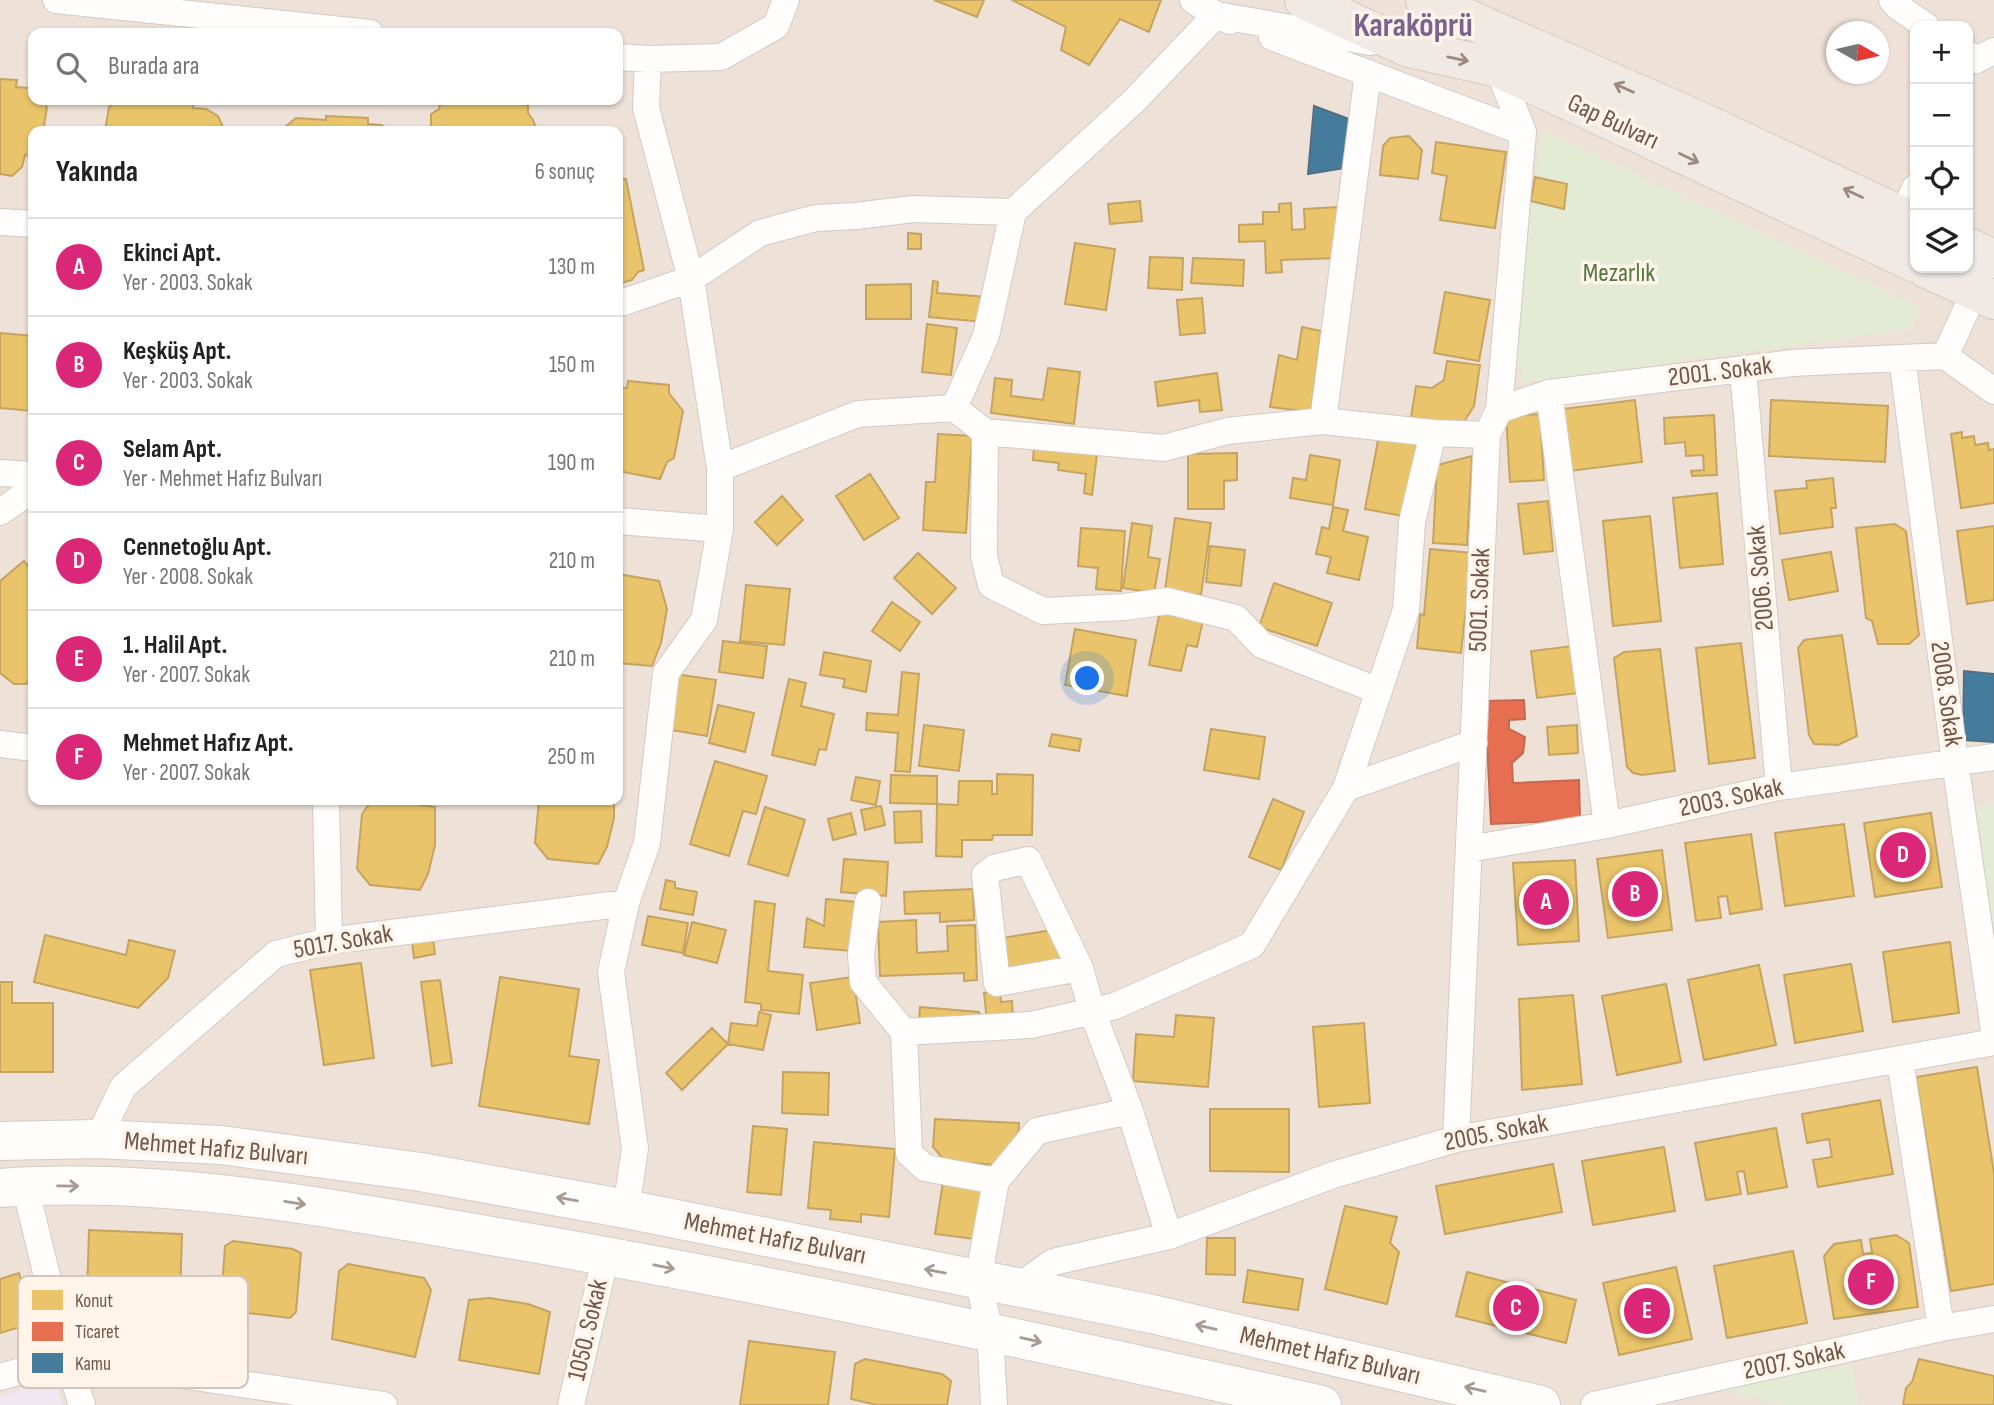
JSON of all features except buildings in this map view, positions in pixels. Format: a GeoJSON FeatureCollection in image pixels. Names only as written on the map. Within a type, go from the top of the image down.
{"type":"FeatureCollection","features":[{"type":"Feature","properties":{"kind":"highway","name":"Gap Bulvarı"},"geometry":{"type":"LineString","coordinates":[[1304,0],[1409,48],[1498,68],[1910,261]]}},
{"type":"Feature","properties":{"kind":"highway","name":"Gap Bulvarı"},"geometry":{"type":"LineString","coordinates":[[1431,1],[1700,121],[1910,209]]}},
{"type":"Feature","properties":{"kind":"highway"},"geometry":{"type":"LineString","coordinates":[[1973,249],[1994,259]]}},
{"type":"Feature","properties":{"kind":"highway"},"geometry":{"type":"LineString","coordinates":[[1935,273],[1984,296]]}},
{"type":"Feature","properties":{"kind":"main road","name":"Mehmet Hafız Bulvarı"},"geometry":{"type":"LineString","coordinates":[[0,1141],[98,1139],[234,1147],[421,1172],[625,1209],[1152,1314],[1541,1405]]}},
{"type":"Feature","properties":{"kind":"main road","name":"Mehmet Hafız Bulvarı"},"geometry":{"type":"LineString","coordinates":[[13,1187],[126,1187],[258,1197],[606,1255],[990,1331],[1322,1405]]}},
{"type":"Feature","properties":{"kind":"street"},"geometry":{"type":"LineString","coordinates":[[56,0],[322,28]]}},
{"type":"Feature","properties":{"kind":"street"},"geometry":{"type":"LineString","coordinates":[[623,57],[721,57],[776,26],[786,0]]}},
{"type":"Feature","properties":{"kind":"street"},"geometry":{"type":"LineString","coordinates":[[1193,0],[1216,15],[1522,132]]}},
{"type":"Feature","properties":{"kind":"street"},"geometry":{"type":"LineString","coordinates":[[1892,0],[1919,21]]}},
{"type":"Feature","properties":{"kind":"street"},"geometry":{"type":"LineString","coordinates":[[1216,15],[1409,48]]}},
{"type":"Feature","properties":{"kind":"street"},"geometry":{"type":"LineString","coordinates":[[954,408],[986,336],[1013,212],[1133,101],[1216,15]]}},
{"type":"Feature","properties":{"kind":"street"},"geometry":{"type":"LineString","coordinates":[[625,1209],[635,1149],[611,972],[626,903],[648,843],[666,673],[704,620],[720,529],[720,468],[691,279],[646,108],[648,59]]}},
{"type":"Feature","properties":{"kind":"street","name":"5001. Sokak"},"geometry":{"type":"LineString","coordinates":[[1456,1139],[1487,435],[1499,410],[1522,132],[1498,68]]}},
{"type":"Feature","properties":{"kind":"street"},"geometry":{"type":"LineString","coordinates":[[1323,421],[1368,73]]}},
{"type":"Feature","properties":{"kind":"street"},"geometry":{"type":"LineString","coordinates":[[623,302],[691,279],[760,233],[816,218],[912,209],[1013,212]]}},
{"type":"Feature","properties":{"kind":"street"},"geometry":{"type":"LineString","coordinates":[[0,222],[28,224]]}},
{"type":"Feature","properties":{"kind":"street"},"geometry":{"type":"LineString","coordinates":[[1984,296],[1945,356],[1994,391]]}},
{"type":"Feature","properties":{"kind":"street","name":"2001. Sokak"},"geometry":{"type":"LineString","coordinates":[[1499,410],[1549,393],[1792,363],[1945,356]]}},
{"type":"Feature","properties":{"kind":"street","name":"2008. Sokak"},"geometry":{"type":"LineString","coordinates":[[1902,358],[1955,762],[1994,1030]]}},
{"type":"Feature","properties":{"kind":"street","name":"2006. Sokak"},"geometry":{"type":"LineString","coordinates":[[1743,369],[1779,787]]}},
{"type":"Feature","properties":{"kind":"street"},"geometry":{"type":"LineString","coordinates":[[1549,393],[1607,825]]}},
{"type":"Feature","properties":{"kind":"street"},"geometry":{"type":"LineString","coordinates":[[720,468],[858,414],[954,408],[985,432],[1164,448],[1227,431],[1323,421],[1433,433],[1487,435]]}},
{"type":"Feature","properties":{"kind":"street"},"geometry":{"type":"LineString","coordinates":[[985,432],[984,555],[991,585],[1043,611],[1124,607],[1168,601],[1236,618],[1262,645],[1379,691]]}},
{"type":"Feature","properties":{"kind":"street"},"geometry":{"type":"LineString","coordinates":[[904,1032],[1031,1025],[1115,1006],[1252,945],[1346,788],[1406,610],[1412,522],[1433,433]]}},
{"type":"Feature","properties":{"kind":"street"},"geometry":{"type":"LineString","coordinates":[[0,473],[28,475]]}},
{"type":"Feature","properties":{"kind":"street"},"geometry":{"type":"LineString","coordinates":[[0,512],[28,492]]}},
{"type":"Feature","properties":{"kind":"street"},"geometry":{"type":"LineString","coordinates":[[623,521],[720,529]]}},
{"type":"Feature","properties":{"kind":"street"},"geometry":{"type":"LineString","coordinates":[[1346,788],[1474,743]]}},
{"type":"Feature","properties":{"kind":"street"},"geometry":{"type":"LineString","coordinates":[[0,744],[28,747]]}},
{"type":"Feature","properties":{"kind":"street","name":"2003. Sokak"},"geometry":{"type":"LineString","coordinates":[[1469,849],[1607,825],[1779,787],[1994,757]]}},
{"type":"Feature","properties":{"kind":"street"},"geometry":{"type":"LineString","coordinates":[[326,805],[329,942]]}},
{"type":"Feature","properties":{"kind":"street"},"geometry":{"type":"LineString","coordinates":[[1080,968],[997,983],[985,875],[994,868],[1028,860],[1080,968],[1130,1111],[1169,1236]]}},
{"type":"Feature","properties":{"kind":"street"},"geometry":{"type":"LineString","coordinates":[[869,902],[861,954],[863,982],[904,1032],[909,1153],[925,1168],[996,1181]]}},
{"type":"Feature","properties":{"kind":"street","name":"5017. Sokak"},"geometry":{"type":"LineString","coordinates":[[98,1139],[123,1087],[276,954],[329,942],[626,903]]}},
{"type":"Feature","properties":{"kind":"street","name":"2005. Sokak"},"geometry":{"type":"LineString","coordinates":[[1018,1287],[1053,1262],[1169,1236],[1333,1175],[1456,1139],[1994,1042]]}},
{"type":"Feature","properties":{"kind":"street"},"geometry":{"type":"LineString","coordinates":[[1900,1060],[1941,1328]]}},
{"type":"Feature","properties":{"kind":"street"},"geometry":{"type":"LineString","coordinates":[[994,1405],[990,1331],[978,1280],[996,1181],[1037,1131],[1130,1111]]}},
{"type":"Feature","properties":{"kind":"street"},"geometry":{"type":"LineString","coordinates":[[13,1187],[41,1276]]}},
{"type":"Feature","properties":{"kind":"street","name":"1050. Sokak"},"geometry":{"type":"LineString","coordinates":[[571,1405],[606,1255]]}},
{"type":"Feature","properties":{"kind":"street","name":"2007. Sokak"},"geometry":{"type":"LineString","coordinates":[[1594,1405],[1994,1318]]}},
{"type":"Feature","properties":{"kind":"street"},"geometry":{"type":"LineString","coordinates":[[0,1377],[18,1372]]}},
{"type":"Feature","properties":{"kind":"street"},"geometry":{"type":"LineString","coordinates":[[248,1385],[384,1405]]}},
{"type":"Feature","properties":{"kind":"street"},"geometry":{"type":"LineString","coordinates":[[77,1388],[82,1405]]}},
{"type":"Feature","properties":{"kind":"shaded area"},"geometry":{"type":"Polygon","coordinates":[[[0,0],[1994,0],[1994,1405],[0,1405],[0,0]]]}},
{"type":"Feature","properties":{"kind":"shaded area"},"geometry":{"type":"Polygon","coordinates":[[[26,1388],[58,1388],[63,1405],[0,1405],[0,1396],[26,1388]]]}},
{"type":"Feature","properties":{"kind":"green space","name":"Mezarlık"},"geometry":{"type":"Polygon","coordinates":[[[1542,130],[1918,306],[1912,329],[1521,383],[1523,367],[1507,363],[1542,130]]]}},
{"type":"Feature","properties":{"kind":"green space"},"geometry":{"type":"Polygon","coordinates":[[[1994,804],[1994,946],[1972,808],[1994,804]]]}},
{"type":"Feature","properties":{"kind":"green space"},"geometry":{"type":"Polygon","coordinates":[[[1852,1365],[1859,1405],[1781,1405],[1713,1387],[1852,1365]]]}},
{"type":"Feature","properties":{"kind":"place","name":"Cennetoğlu Apt."},"geometry":{"type":"Point","coordinates":[1903,855]}},
{"type":"Feature","properties":{"kind":"place","name":"Keşküş Apt."},"geometry":{"type":"Point","coordinates":[1635,894]}},
{"type":"Feature","properties":{"kind":"place","name":"Ekinci Apt."},"geometry":{"type":"Point","coordinates":[1546,902]}},
{"type":"Feature","properties":{"kind":"place","name":"Mehmet Hafız Apt."},"geometry":{"type":"Point","coordinates":[1871,1282]}},
{"type":"Feature","properties":{"kind":"place","name":"Selam Apt."},"geometry":{"type":"Point","coordinates":[1516,1308]}},
{"type":"Feature","properties":{"kind":"place","name":"1. Halil Apt."},"geometry":{"type":"Point","coordinates":[1647,1311]}},
{"type":"Feature","properties":{"kind":"district","name":"Karaköprü"},"geometry":{"type":"Point","coordinates":[1413,26]}}]}
